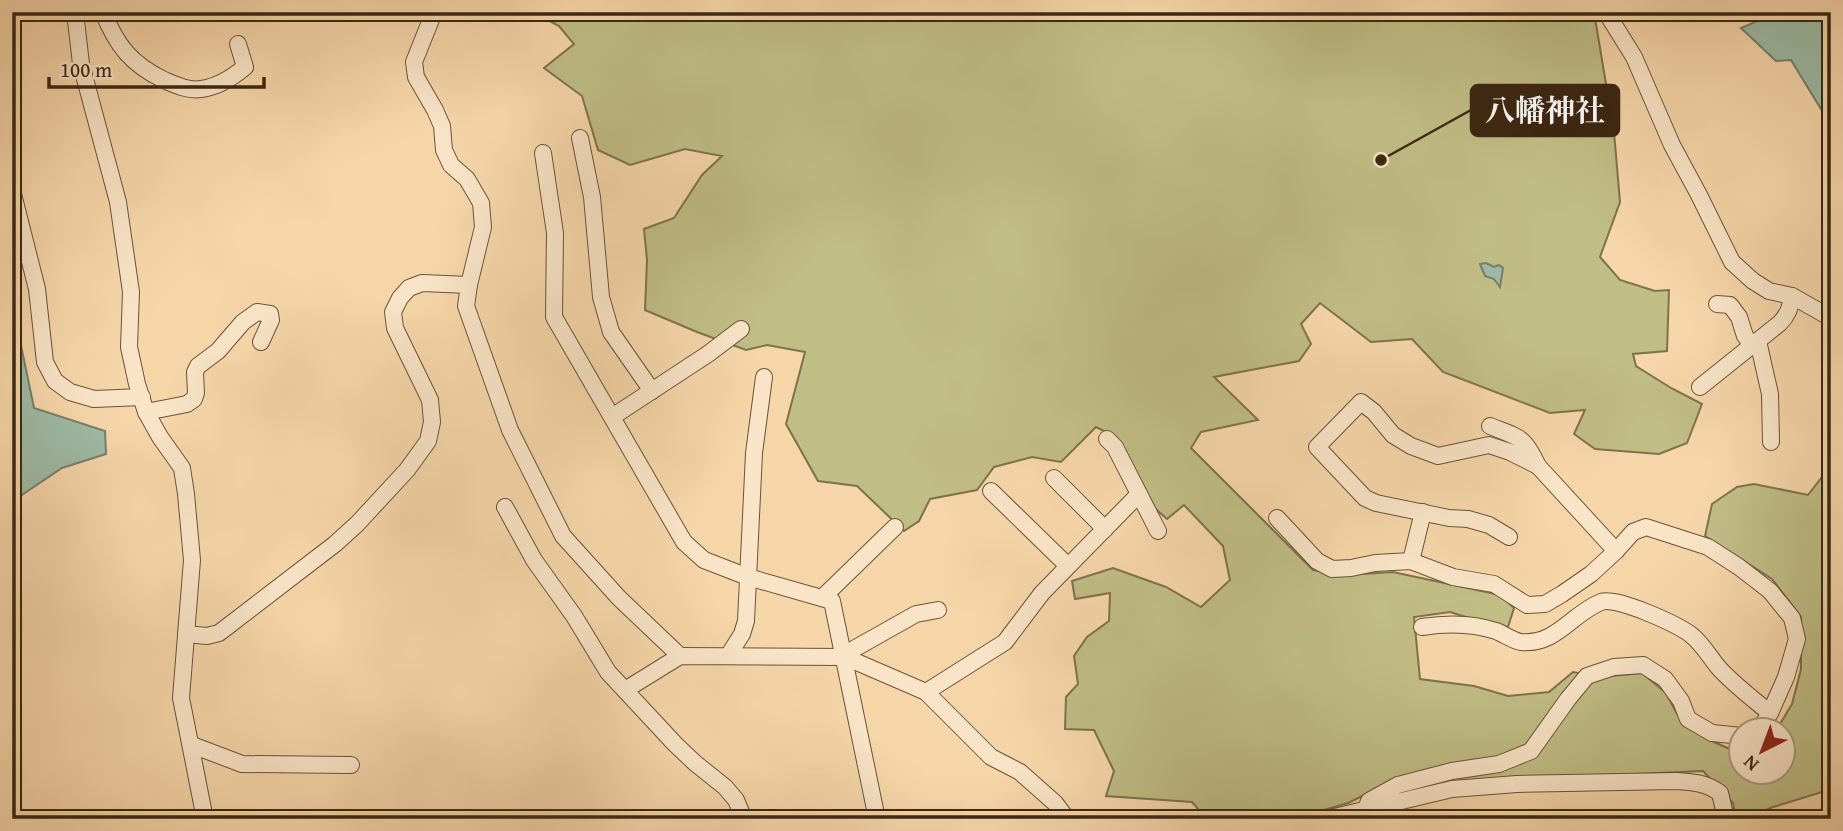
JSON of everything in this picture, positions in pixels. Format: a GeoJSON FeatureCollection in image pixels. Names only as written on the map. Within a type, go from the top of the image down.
{"type":"FeatureCollection","features":[{"type":"Feature","properties":{"kind":"street"},"geometry":{"type":"LineString","coordinates":[[75,12],[81,64],[118,202],[131,292],[129,346],[144,404],[160,437],[182,468],[192,561],[181,698],[205,819]]}},
{"type":"Feature","properties":{"kind":"street"},"geometry":{"type":"LineString","coordinates":[[103,12],[121,48],[134,62],[147,71],[189,90],[203,89],[233,77],[245,67],[238,44]]}},
{"type":"Feature","properties":{"kind":"street"},"geometry":{"type":"LineString","coordinates":[[434,12],[414,62],[416,77],[442,127],[444,150],[450,165],[467,179],[481,203],[483,228],[466,306],[510,430],[563,536],[619,598],[680,656]]}},
{"type":"Feature","properties":{"kind":"street"},"geometry":{"type":"LineString","coordinates":[[1606,12],[1634,57],[1672,145],[1732,262],[1769,291],[1792,296],[1831,318]]}},
{"type":"Feature","properties":{"kind":"street"},"geometry":{"type":"LineString","coordinates":[[580,138],[592,197],[601,298],[611,332],[652,391]]}},
{"type":"Feature","properties":{"kind":"street"},"geometry":{"type":"LineString","coordinates":[[543,153],[555,233],[554,317],[684,542],[704,560],[748,577],[832,601],[877,819]]}},
{"type":"Feature","properties":{"kind":"street"},"geometry":{"type":"LineString","coordinates":[[12,190],[37,289],[45,362],[55,381],[69,392],[94,399],[144,404],[187,404],[194,400],[195,372],[198,366],[218,351],[243,322],[257,312],[270,314],[271,320],[261,342]]}},
{"type":"Feature","properties":{"kind":"street"},"geometry":{"type":"LineString","coordinates":[[186,634],[207,636],[219,633],[335,544],[407,470],[428,441],[432,422],[430,400],[394,328],[393,312],[409,288],[422,283],[469,285]]}},
{"type":"Feature","properties":{"kind":"street"},"geometry":{"type":"LineString","coordinates":[[1700,387],[1786,317],[1792,296]]}},
{"type":"Feature","properties":{"kind":"street"},"geometry":{"type":"LineString","coordinates":[[1717,304],[1730,305],[1739,317],[1745,336],[1755,343],[1770,394],[1771,442]]}},
{"type":"Feature","properties":{"kind":"street"},"geometry":{"type":"LineString","coordinates":[[612,417],[741,329]]}},
{"type":"Feature","properties":{"kind":"street"},"geometry":{"type":"LineString","coordinates":[[728,656],[743,634],[746,621],[754,453],[764,377]]}},
{"type":"Feature","properties":{"kind":"street"},"geometry":{"type":"LineString","coordinates":[[1509,537],[1489,524],[1376,503],[1365,498],[1317,447],[1361,402],[1374,412],[1393,435],[1411,446],[1438,456],[1489,445],[1538,466]]}},
{"type":"Feature","properties":{"kind":"street"},"geometry":{"type":"LineString","coordinates":[[1490,426],[1522,439],[1530,448],[1538,466],[1616,551]]}},
{"type":"Feature","properties":{"kind":"street"},"geometry":{"type":"LineString","coordinates":[[1107,439],[1115,447],[1158,531]]}},
{"type":"Feature","properties":{"kind":"street"},"geometry":{"type":"LineString","coordinates":[[1054,478],[1105,529]]}},
{"type":"Feature","properties":{"kind":"street"},"geometry":{"type":"LineString","coordinates":[[991,491],[1068,566]]}},
{"type":"Feature","properties":{"kind":"street"},"geometry":{"type":"LineString","coordinates":[[926,692],[1004,642],[1042,593],[1139,494]]}},
{"type":"Feature","properties":{"kind":"street"},"geometry":{"type":"LineString","coordinates":[[505,507],[534,560],[574,616],[608,672],[675,744],[725,787],[736,800],[744,819]]}},
{"type":"Feature","properties":{"kind":"street"},"geometry":{"type":"LineString","coordinates":[[1411,561],[1423,512]]}},
{"type":"Feature","properties":{"kind":"street"},"geometry":{"type":"LineString","coordinates":[[1277,518],[1317,561],[1332,569],[1411,561],[1453,577],[1494,584],[1527,605],[1545,604],[1591,573],[1633,532],[1646,527],[1708,547],[1770,591],[1792,618],[1797,639],[1786,677],[1768,716]]}},
{"type":"Feature","properties":{"kind":"street"},"geometry":{"type":"LineString","coordinates":[[822,598],[895,527]]}},
{"type":"Feature","properties":{"kind":"street"},"geometry":{"type":"LineString","coordinates":[[1422,627],[1441,624],[1470,625],[1498,631],[1519,642],[1548,638],[1603,601],[1619,602],[1690,634],[1703,645],[1718,667],[1770,713]]}},
{"type":"Feature","properties":{"kind":"street"},"geometry":{"type":"LineString","coordinates":[[845,657],[852,650],[916,614],[938,610]]}},
{"type":"Feature","properties":{"kind":"street"},"geometry":{"type":"LineString","coordinates":[[625,690],[680,656],[845,657],[926,692],[991,757],[1020,772],[1055,803],[1067,819]]}},
{"type":"Feature","properties":{"kind":"street"},"geometry":{"type":"LineString","coordinates":[[1366,809],[1369,801],[1398,785],[1452,771],[1499,764],[1531,751],[1587,676],[1614,667],[1643,665],[1665,679],[1681,701],[1688,719],[1712,733],[1728,735]]}},
{"type":"Feature","properties":{"kind":"street"},"geometry":{"type":"LineString","coordinates":[[191,746],[242,764],[351,765]]}},
{"type":"Feature","properties":{"kind":"street"},"geometry":{"type":"LineString","coordinates":[[1326,819],[1452,789],[1517,784],[1676,782],[1700,782],[1720,793],[1726,819]]}},
{"type":"Feature","properties":{"kind":"shaded area"},"geometry":{"type":"Polygon","coordinates":[[[533,12],[1594,12],[1614,132],[1620,202],[1600,257],[1620,280],[1655,291],[1669,290],[1667,351],[1633,354],[1636,366],[1702,404],[1687,443],[1659,454],[1595,449],[1574,434],[1585,410],[1550,413],[1443,372],[1412,339],[1371,342],[1320,303],[1301,324],[1311,344],[1299,361],[1214,377],[1258,420],[1201,432],[1191,448],[1313,570],[1346,575],[1393,572],[1500,595],[1514,608],[1507,630],[1450,612],[1414,617],[1420,679],[1474,686],[1508,696],[1549,692],[1573,672],[1601,677],[1642,673],[1666,693],[1683,725],[1728,748],[1728,786],[1798,786],[1798,716],[1785,716],[1792,704],[1801,669],[1801,617],[1772,579],[1705,536],[1712,504],[1737,487],[1754,484],[1808,495],[1822,477],[1831,481],[1831,796],[1822,792],[1770,808],[1751,819],[1736,819],[1733,803],[1703,771],[1411,791],[1403,776],[1348,803],[1293,819],[1207,819],[1192,802],[1106,796],[1114,771],[1094,730],[1065,729],[1066,697],[1078,684],[1074,656],[1087,637],[1109,621],[1110,593],[1075,599],[1072,581],[1113,568],[1166,587],[1201,607],[1230,580],[1223,546],[1184,505],[1167,519],[1144,499],[1116,437],[1096,427],[1061,462],[1032,457],[994,467],[977,490],[930,499],[919,521],[904,531],[857,486],[818,481],[786,424],[805,352],[767,345],[746,350],[645,310],[647,260],[644,229],[674,218],[702,175],[722,156],[685,149],[630,165],[598,150],[582,96],[544,68],[574,44],[559,26],[533,12]]]}},
{"type":"Feature","properties":{"kind":"shaded area"},"geometry":{"type":"Polygon","coordinates":[[[1778,12],[1831,12],[1831,139],[1824,114],[1791,60],[1776,61],[1741,28],[1778,12]]]}},
{"type":"Feature","properties":{"kind":"shaded area"},"geometry":{"type":"Polygon","coordinates":[[[1480,264],[1503,268],[1500,287],[1494,279],[1485,276],[1480,264]]]}},
{"type":"Feature","properties":{"kind":"shaded area"},"geometry":{"type":"Polygon","coordinates":[[[12,302],[34,408],[105,431],[106,454],[62,468],[16,499],[12,525],[12,302]]]}},
{"type":"Feature","properties":{"kind":"shaded area"},"geometry":{"type":"Polygon","coordinates":[[[12,659],[16,676],[16,704],[12,756],[12,659]]]}},
{"type":"Feature","properties":{"kind":"place","name":"八幡神社"},"geometry":{"type":"Point","coordinates":[1381,160]}}]}
